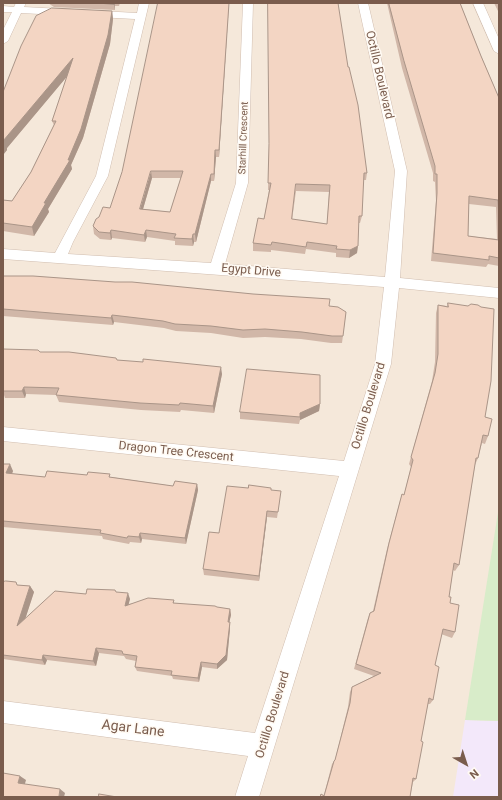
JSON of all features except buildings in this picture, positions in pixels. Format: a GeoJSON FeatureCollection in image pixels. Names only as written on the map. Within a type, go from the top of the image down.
{"type":"FeatureCollection","features":[{"type":"Feature","properties":{"kind":"street"},"geometry":{"type":"LineString","coordinates":[[60,257],[66,242],[102,176],[144,3]]}},
{"type":"Feature","properties":{"kind":"street","name":"Starhill Crescent"},"geometry":{"type":"LineString","coordinates":[[216,268],[242,183],[248,3]]}},
{"type":"Feature","properties":{"kind":"street","name":"Octillo Boulevard"},"geometry":{"type":"LineString","coordinates":[[247,797],[383,364],[392,283],[401,171],[363,3]]}},
{"type":"Feature","properties":{"kind":"street"},"geometry":{"type":"LineString","coordinates":[[478,3],[499,51]]}},
{"type":"Feature","properties":{"kind":"street"},"geometry":{"type":"LineString","coordinates":[[3,10],[140,16]]}},
{"type":"Feature","properties":{"kind":"street"},"geometry":{"type":"LineString","coordinates":[[3,41],[18,10]]}},
{"type":"Feature","properties":{"kind":"street","name":"Egypt Drive"},"geometry":{"type":"LineString","coordinates":[[3,254],[216,268],[499,293]]}},
{"type":"Feature","properties":{"kind":"street","name":"Dragon Tree Crescent"},"geometry":{"type":"LineString","coordinates":[[3,434],[350,469]]}},
{"type":"Feature","properties":{"kind":"street","name":"Agar Lane"},"geometry":{"type":"LineString","coordinates":[[3,712],[263,746]]}},
{"type":"Feature","properties":{"kind":"shaded area"},"geometry":{"type":"Polygon","coordinates":[[[3,3],[499,3],[499,797],[3,797],[3,3]]]}},
{"type":"Feature","properties":{"kind":"shaded area"},"geometry":{"type":"Polygon","coordinates":[[[465,720],[499,721],[499,797],[453,797],[465,720]]]}},
{"type":"Feature","properties":{"kind":"green space"},"geometry":{"type":"Polygon","coordinates":[[[499,506],[499,721],[465,720],[499,506]]]}}]}
